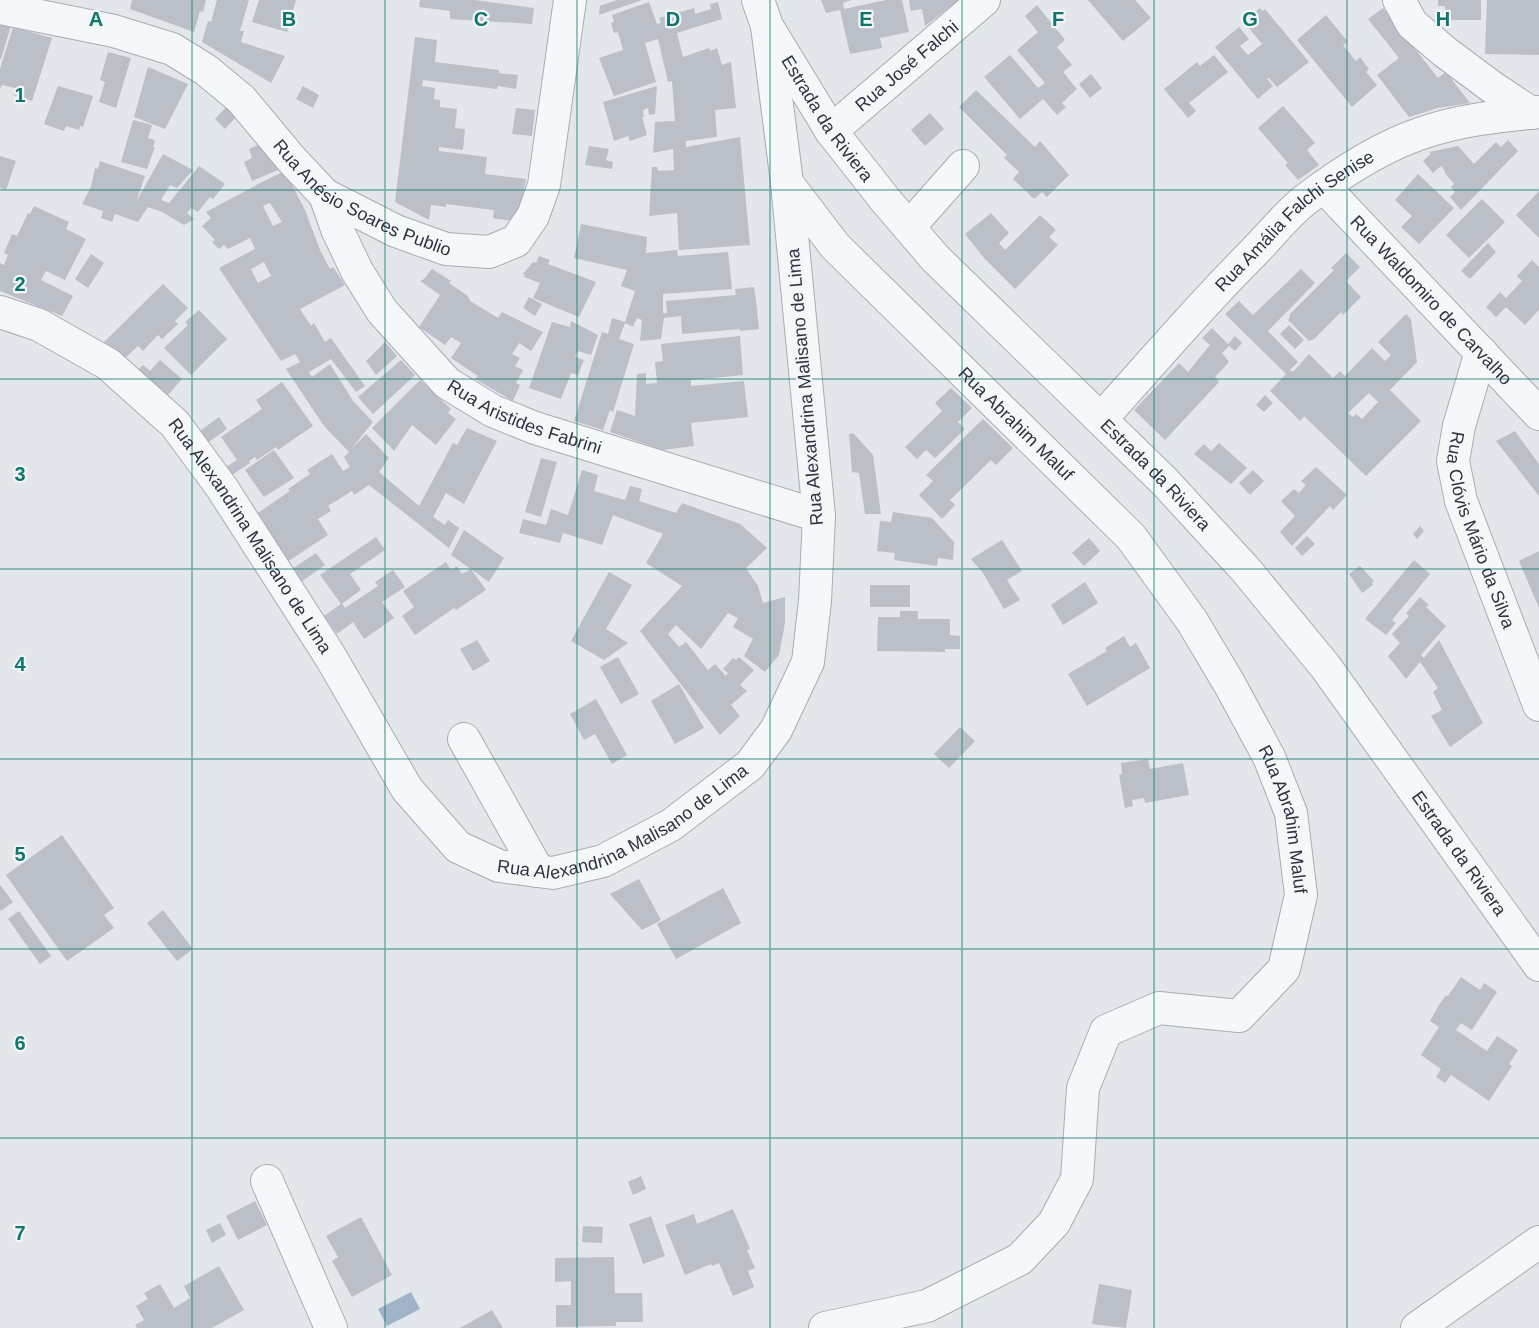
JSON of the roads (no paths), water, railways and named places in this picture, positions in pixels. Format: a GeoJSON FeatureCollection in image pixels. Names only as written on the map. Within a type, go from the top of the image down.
{"type":"FeatureCollection","features":[{"type":"Feature","properties":{"kind":"street","name":"Rua Anésio Soares Publio"},"geometry":{"type":"LineString","coordinates":[[0,8],[114,32],[172,50],[206,70],[242,99],[292,160],[325,195],[396,231],[446,249],[489,252],[516,241],[533,216],[544,185],[570,0]]}},
{"type":"Feature","properties":{"kind":"street","name":"Rua José Falchi"},"geometry":{"type":"LineString","coordinates":[[831,131],[984,0]]}},
{"type":"Feature","properties":{"kind":"street"},"geometry":{"type":"LineString","coordinates":[[1398,0],[1412,24],[1445,52],[1492,87],[1535,112]]}},
{"type":"Feature","properties":{"kind":"street","name":"Estrada da Riviera"},"geometry":{"type":"LineString","coordinates":[[763,13],[831,131],[935,258],[1166,482],[1245,569],[1325,666],[1539,965]]}},
{"type":"Feature","properties":{"kind":"street","name":"Rua Alexandrina Malisano de Lima"},"geometry":{"type":"LineString","coordinates":[[0,312],[39,325],[108,364],[175,424],[222,488],[330,656],[407,789],[458,847],[499,866],[553,873],[603,861],[671,825],[750,765],[776,730],[808,662],[815,601],[819,516],[787,183],[763,13]]}},
{"type":"Feature","properties":{"kind":"street","name":"Rua Amália Falchi Senise"},"geometry":{"type":"LineString","coordinates":[[1101,419],[1229,277],[1304,201],[1323,187],[1399,142],[1420,133],[1449,125],[1535,112]]}},
{"type":"Feature","properties":{"kind":"street"},"geometry":{"type":"LineString","coordinates":[[909,227],[963,166]]}},
{"type":"Feature","properties":{"kind":"street","name":"Rua Abrahim Maluf"},"geometry":{"type":"LineString","coordinates":[[787,183],[835,246],[1131,537],[1192,621],[1269,757],[1291,813],[1301,895],[1284,969],[1239,1016],[1159,1008],[1106,1031],[1083,1088],[1077,1179],[1054,1222],[1020,1259],[927,1306],[825,1328]]}},
{"type":"Feature","properties":{"kind":"street","name":"Rua Waldomiro de Carvalho"},"geometry":{"type":"LineString","coordinates":[[1323,187],[1539,414]]}},
{"type":"Feature","properties":{"kind":"street","name":"Rua Aristides Fabrini"},"geometry":{"type":"LineString","coordinates":[[325,195],[337,229],[357,271],[382,311],[447,382],[493,411],[535,428],[819,516]]}},
{"type":"Feature","properties":{"kind":"street","name":"Rua Clóvis Mário da Silva"},"geometry":{"type":"LineString","coordinates":[[1480,352],[1453,462],[1461,501],[1539,705]]}},
{"type":"Feature","properties":{"kind":"street"},"geometry":{"type":"LineString","coordinates":[[464,739],[538,871]]}},
{"type":"Feature","properties":{"kind":"street"},"geometry":{"type":"LineString","coordinates":[[267,1182],[331,1328]]}},
{"type":"Feature","properties":{"kind":"street"},"geometry":{"type":"LineString","coordinates":[[1417,1328],[1538,1239]]}},
{"type":"Feature","properties":{"kind":"water"},"geometry":{"type":"Polygon","coordinates":[[[411,1292],[420,1309],[387,1326],[378,1309],[411,1292]]]}}]}
